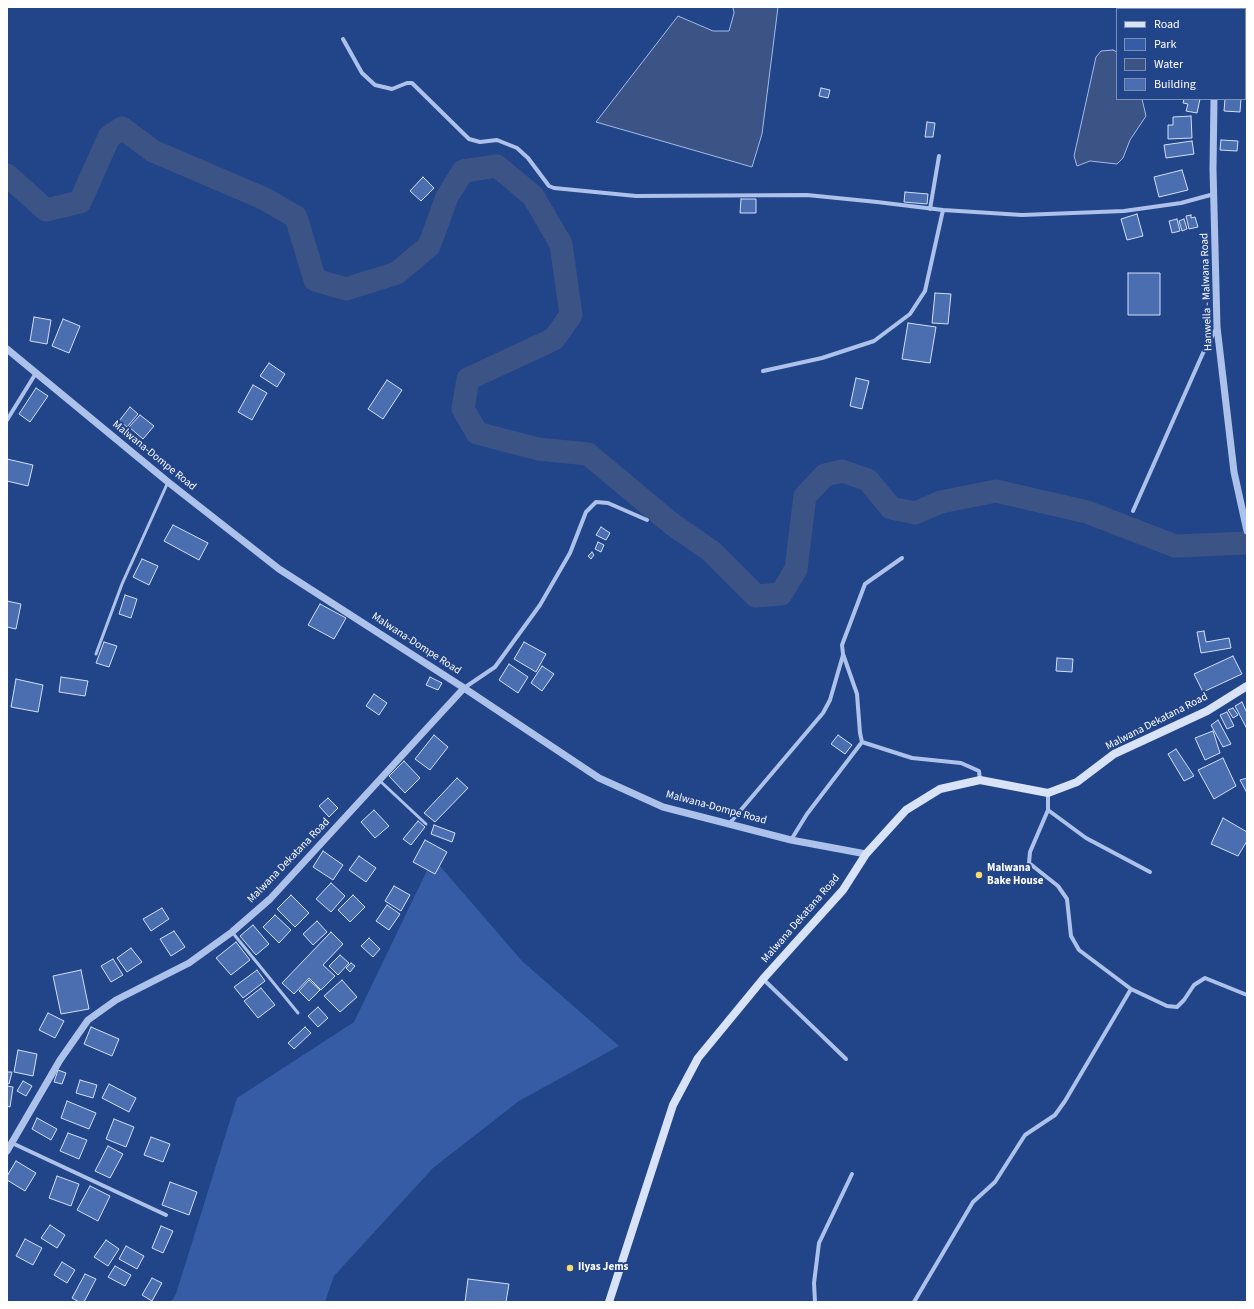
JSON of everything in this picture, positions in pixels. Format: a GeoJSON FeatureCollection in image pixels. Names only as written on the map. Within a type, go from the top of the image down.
{"type":"FeatureCollection","features":[{"type":"Feature","properties":{"kind":"main road","name":"Malwana Dekatana Road"},"geometry":{"type":"LineString","coordinates":[[609,1302],[673,1105],[698,1058],[763,979],[843,890],[866,854],[906,810],[940,789],[980,780],[1048,793],[1077,782],[1114,754],[1207,711],[1247,686]]}},
{"type":"Feature","properties":{"kind":"street"},"geometry":{"type":"LineString","coordinates":[[343,39],[362,73],[375,85],[392,90],[407,83],[412,83],[470,139],[480,142],[497,140],[516,148],[528,158],[549,186],[554,188],[636,196],[808,196],[877,202],[930,209],[1022,215],[1124,211],[1181,203],[1214,194]]}},
{"type":"Feature","properties":{"kind":"street","name":"Hanwella - Malwana Road"},"geometry":{"type":"LineString","coordinates":[[1214,100],[1214,194],[1217,327],[1234,472],[1246,527]]}},
{"type":"Feature","properties":{"kind":"street"},"geometry":{"type":"LineString","coordinates":[[930,209],[939,156]]}},
{"type":"Feature","properties":{"kind":"street"},"geometry":{"type":"LineString","coordinates":[[763,371],[822,358],[874,341],[910,314],[925,291],[942,210]]}},
{"type":"Feature","properties":{"kind":"street"},"geometry":{"type":"LineString","coordinates":[[1133,511],[1203,353],[1217,327]]}},
{"type":"Feature","properties":{"kind":"street","name":"Malwana-Dompe Road"},"geometry":{"type":"LineString","coordinates":[[7,349],[168,482],[279,569],[464,688],[599,778],[663,807],[792,840],[866,854]]}},
{"type":"Feature","properties":{"kind":"street"},"geometry":{"type":"LineString","coordinates":[[7,420],[36,373]]}},
{"type":"Feature","properties":{"kind":"street"},"geometry":{"type":"LineString","coordinates":[[464,688],[495,667],[540,604],[570,552],[586,512],[596,502],[608,503],[647,520]]}},
{"type":"Feature","properties":{"kind":"street"},"geometry":{"type":"LineString","coordinates":[[792,840],[808,814],[862,742],[857,694],[843,654],[842,646],[865,584],[902,558]]}},
{"type":"Feature","properties":{"kind":"street"},"geometry":{"type":"LineString","coordinates":[[728,824],[823,713],[830,700],[843,654]]}},
{"type":"Feature","properties":{"kind":"street","name":"Malwana Dekatana Road"},"geometry":{"type":"LineString","coordinates":[[7,1151],[60,1060],[88,1020],[116,1000],[189,963],[232,932],[270,898],[464,688]]}},
{"type":"Feature","properties":{"kind":"street"},"geometry":{"type":"LineString","coordinates":[[862,742],[912,758],[961,763],[979,771],[980,780]]}},
{"type":"Feature","properties":{"kind":"street"},"geometry":{"type":"LineString","coordinates":[[1048,793],[1048,810],[1030,852],[1029,863],[1058,886],[1067,899],[1071,936],[1079,950],[1131,989],[1167,1006],[1177,1006],[1184,1000],[1194,986],[1205,978],[1247,995]]}},
{"type":"Feature","properties":{"kind":"street"},"geometry":{"type":"LineString","coordinates":[[1048,810],[1086,838],[1150,872]]}},
{"type":"Feature","properties":{"kind":"street"},"geometry":{"type":"LineString","coordinates":[[763,979],[846,1059]]}},
{"type":"Feature","properties":{"kind":"street"},"geometry":{"type":"LineString","coordinates":[[914,1302],[973,1202],[995,1182],[1025,1135],[1055,1115],[1065,1101],[1131,989]]}},
{"type":"Feature","properties":{"kind":"street"},"geometry":{"type":"LineString","coordinates":[[12,1143],[166,1215]]}},
{"type":"Feature","properties":{"kind":"street"},"geometry":{"type":"LineString","coordinates":[[815,1302],[814,1284],[819,1243],[852,1174]]}},
{"type":"Feature","properties":{"kind":"lane"},"geometry":{"type":"LineString","coordinates":[[96,654],[122,584],[168,482]]}},
{"type":"Feature","properties":{"kind":"lane"},"geometry":{"type":"LineString","coordinates":[[380,780],[426,824]]}},
{"type":"Feature","properties":{"kind":"lane"},"geometry":{"type":"LineString","coordinates":[[232,932],[298,1013]]}},
{"type":"Feature","properties":{"kind":"green space"},"geometry":{"type":"Polygon","coordinates":[[[433,858],[522,961],[619,1046],[519,1101],[433,1168],[334,1276],[325,1302],[171,1302],[176,1294],[237,1098],[354,1022],[433,858]]]}},
{"type":"Feature","properties":{"kind":"water"},"geometry":{"type":"Polygon","coordinates":[[[733,7],[778,7],[762,134],[752,167],[596,122],[678,16],[713,31],[729,31],[734,13],[733,7]]]}},
{"type":"Feature","properties":{"kind":"water"},"geometry":{"type":"Polygon","coordinates":[[[1113,50],[1116,52],[1116,100],[1142,100],[1146,116],[1130,140],[1123,158],[1117,164],[1090,161],[1077,166],[1074,156],[1096,57],[1101,51],[1113,50]]]}},
{"type":"Feature","properties":{"kind":"building"},"geometry":{"type":"Polygon","coordinates":[[[1246,10],[1247,11],[1246,26],[1246,10]]]}},
{"type":"Feature","properties":{"kind":"building"},"geometry":{"type":"Polygon","coordinates":[[[821,88],[830,90],[828,98],[819,96],[821,88]]]}},
{"type":"Feature","properties":{"kind":"building"},"geometry":{"type":"Polygon","coordinates":[[[1184,100],[1200,100],[1197,113],[1186,111],[1188,104],[1183,103],[1184,100]]]}},
{"type":"Feature","properties":{"kind":"building"},"geometry":{"type":"Polygon","coordinates":[[[1225,100],[1241,100],[1240,112],[1224,111],[1225,100]]]}},
{"type":"Feature","properties":{"kind":"building"},"geometry":{"type":"Polygon","coordinates":[[[1191,116],[1192,138],[1168,139],[1168,125],[1173,125],[1173,117],[1191,116]]]}},
{"type":"Feature","properties":{"kind":"building"},"geometry":{"type":"Polygon","coordinates":[[[927,122],[935,123],[933,137],[925,137],[927,122]]]}},
{"type":"Feature","properties":{"kind":"building"},"geometry":{"type":"Polygon","coordinates":[[[1221,140],[1238,141],[1237,151],[1220,150],[1221,140]]]}},
{"type":"Feature","properties":{"kind":"building"},"geometry":{"type":"Polygon","coordinates":[[[1192,141],[1194,154],[1166,158],[1164,145],[1192,141]]]}},
{"type":"Feature","properties":{"kind":"building"},"geometry":{"type":"Polygon","coordinates":[[[1182,170],[1188,190],[1159,197],[1154,177],[1182,170]]]}},
{"type":"Feature","properties":{"kind":"building"},"geometry":{"type":"Polygon","coordinates":[[[423,177],[434,188],[421,201],[410,191],[423,177]]]}},
{"type":"Feature","properties":{"kind":"building"},"geometry":{"type":"Polygon","coordinates":[[[905,192],[928,194],[927,204],[904,202],[905,192]]]}},
{"type":"Feature","properties":{"kind":"building"},"geometry":{"type":"Polygon","coordinates":[[[741,199],[756,199],[756,213],[740,213],[741,199]]]}},
{"type":"Feature","properties":{"kind":"building"},"geometry":{"type":"Polygon","coordinates":[[[1137,214],[1143,236],[1127,240],[1121,219],[1137,214]]]}},
{"type":"Feature","properties":{"kind":"building"},"geometry":{"type":"Polygon","coordinates":[[[1191,215],[1191,218],[1195,217],[1198,227],[1189,229],[1186,216],[1191,215]]]}},
{"type":"Feature","properties":{"kind":"building"},"geometry":{"type":"Polygon","coordinates":[[[1177,219],[1180,231],[1172,233],[1169,221],[1177,219]]]}},
{"type":"Feature","properties":{"kind":"building"},"geometry":{"type":"Polygon","coordinates":[[[1184,219],[1187,229],[1182,231],[1179,221],[1184,219]]]}},
{"type":"Feature","properties":{"kind":"building"},"geometry":{"type":"Polygon","coordinates":[[[1128,273],[1160,273],[1160,315],[1128,315],[1128,273]]]}},
{"type":"Feature","properties":{"kind":"building"},"geometry":{"type":"Polygon","coordinates":[[[935,293],[951,294],[948,324],[932,323],[935,293]]]}},
{"type":"Feature","properties":{"kind":"building"},"geometry":{"type":"Polygon","coordinates":[[[34,317],[51,320],[47,344],[30,341],[34,317]]]}},
{"type":"Feature","properties":{"kind":"building"},"geometry":{"type":"Polygon","coordinates":[[[63,319],[80,326],[69,353],[52,346],[63,319]]]}},
{"type":"Feature","properties":{"kind":"building"},"geometry":{"type":"Polygon","coordinates":[[[908,323],[936,327],[930,363],[902,359],[908,323]]]}},
{"type":"Feature","properties":{"kind":"building"},"geometry":{"type":"Polygon","coordinates":[[[269,363],[285,374],[277,387],[260,376],[269,363]]]}},
{"type":"Feature","properties":{"kind":"building"},"geometry":{"type":"Polygon","coordinates":[[[856,378],[869,381],[862,409],[850,406],[856,378]]]}},
{"type":"Feature","properties":{"kind":"building"},"geometry":{"type":"Polygon","coordinates":[[[387,380],[402,390],[383,419],[368,409],[387,380]]]}},
{"type":"Feature","properties":{"kind":"building"},"geometry":{"type":"Polygon","coordinates":[[[253,385],[267,393],[252,420],[238,412],[253,385]]]}},
{"type":"Feature","properties":{"kind":"building"},"geometry":{"type":"Polygon","coordinates":[[[36,388],[48,396],[30,422],[19,414],[36,388]]]}},
{"type":"Feature","properties":{"kind":"building"},"geometry":{"type":"Polygon","coordinates":[[[130,407],[138,414],[127,427],[119,421],[130,407]]]}},
{"type":"Feature","properties":{"kind":"building"},"geometry":{"type":"Polygon","coordinates":[[[140,415],[154,426],[143,439],[129,427],[140,415]]]}},
{"type":"Feature","properties":{"kind":"building"},"geometry":{"type":"Polygon","coordinates":[[[7,459],[33,465],[28,486],[7,481],[7,459]]]}},
{"type":"Feature","properties":{"kind":"building"},"geometry":{"type":"Polygon","coordinates":[[[173,525],[208,543],[199,560],[164,541],[173,525]]]}},
{"type":"Feature","properties":{"kind":"building"},"geometry":{"type":"Polygon","coordinates":[[[601,527],[610,533],[606,540],[596,535],[601,527]]]}},
{"type":"Feature","properties":{"kind":"building"},"geometry":{"type":"Polygon","coordinates":[[[598,542],[604,545],[601,552],[595,549],[598,542]]]}},
{"type":"Feature","properties":{"kind":"building"},"geometry":{"type":"Polygon","coordinates":[[[592,552],[594,555],[591,559],[588,556],[592,552]]]}},
{"type":"Feature","properties":{"kind":"building"},"geometry":{"type":"Polygon","coordinates":[[[142,559],[158,566],[149,585],[133,577],[142,559]]]}},
{"type":"Feature","properties":{"kind":"building"},"geometry":{"type":"Polygon","coordinates":[[[125,595],[137,599],[131,618],[119,614],[125,595]]]}},
{"type":"Feature","properties":{"kind":"building"},"geometry":{"type":"Polygon","coordinates":[[[7,601],[21,604],[16,629],[7,627],[7,601]]]}},
{"type":"Feature","properties":{"kind":"building"},"geometry":{"type":"Polygon","coordinates":[[[320,604],[346,618],[334,639],[308,625],[320,604]]]}},
{"type":"Feature","properties":{"kind":"building"},"geometry":{"type":"Polygon","coordinates":[[[1204,631],[1206,642],[1229,638],[1231,648],[1201,653],[1197,632],[1204,631]]]}},
{"type":"Feature","properties":{"kind":"building"},"geometry":{"type":"Polygon","coordinates":[[[104,642],[117,646],[109,667],[96,663],[104,642]]]}},
{"type":"Feature","properties":{"kind":"building"},"geometry":{"type":"Polygon","coordinates":[[[524,642],[546,654],[536,672],[514,659],[524,642]]]}},
{"type":"Feature","properties":{"kind":"building"},"geometry":{"type":"Polygon","coordinates":[[[1233,656],[1242,674],[1203,692],[1194,674],[1233,656]]]}},
{"type":"Feature","properties":{"kind":"building"},"geometry":{"type":"Polygon","coordinates":[[[1057,658],[1073,659],[1072,672],[1056,671],[1057,658]]]}},
{"type":"Feature","properties":{"kind":"building"},"geometry":{"type":"Polygon","coordinates":[[[509,664],[528,677],[518,693],[499,680],[509,664]]]}},
{"type":"Feature","properties":{"kind":"building"},"geometry":{"type":"Polygon","coordinates":[[[542,666],[554,674],[542,691],[531,683],[542,666]]]}},
{"type":"Feature","properties":{"kind":"building"},"geometry":{"type":"Polygon","coordinates":[[[61,677],[88,681],[85,696],[59,692],[61,677]]]}},
{"type":"Feature","properties":{"kind":"building"},"geometry":{"type":"Polygon","coordinates":[[[430,677],[442,683],[438,690],[426,685],[430,677]]]}},
{"type":"Feature","properties":{"kind":"building"},"geometry":{"type":"Polygon","coordinates":[[[16,679],[43,685],[38,712],[11,707],[16,679]]]}},
{"type":"Feature","properties":{"kind":"building"},"geometry":{"type":"Polygon","coordinates":[[[374,694],[387,703],[379,715],[366,706],[374,694]]]}},
{"type":"Feature","properties":{"kind":"building"},"geometry":{"type":"Polygon","coordinates":[[[1242,702],[1247,713],[1247,729],[1235,706],[1242,702]]]}},
{"type":"Feature","properties":{"kind":"building"},"geometry":{"type":"Polygon","coordinates":[[[1233,708],[1238,715],[1233,718],[1228,710],[1233,708]]]}},
{"type":"Feature","properties":{"kind":"building"},"geometry":{"type":"Polygon","coordinates":[[[1227,712],[1234,726],[1227,729],[1220,715],[1227,712]]]}},
{"type":"Feature","properties":{"kind":"building"},"geometry":{"type":"Polygon","coordinates":[[[1218,720],[1231,744],[1223,747],[1211,725],[1218,720]]]}},
{"type":"Feature","properties":{"kind":"building"},"geometry":{"type":"Polygon","coordinates":[[[1213,731],[1220,753],[1205,760],[1195,738],[1213,731]]]}},
{"type":"Feature","properties":{"kind":"building"},"geometry":{"type":"Polygon","coordinates":[[[434,735],[448,747],[430,770],[415,759],[434,735]]]}},
{"type":"Feature","properties":{"kind":"building"},"geometry":{"type":"Polygon","coordinates":[[[838,735],[852,745],[845,754],[831,744],[838,735]]]}},
{"type":"Feature","properties":{"kind":"building"},"geometry":{"type":"Polygon","coordinates":[[[1176,749],[1194,776],[1184,781],[1168,754],[1176,749]]]}},
{"type":"Feature","properties":{"kind":"building"},"geometry":{"type":"Polygon","coordinates":[[[1223,758],[1236,786],[1214,799],[1198,770],[1223,758]]]}},
{"type":"Feature","properties":{"kind":"building"},"geometry":{"type":"Polygon","coordinates":[[[404,761],[420,778],[405,793],[389,776],[404,761]]]}},
{"type":"Feature","properties":{"kind":"building"},"geometry":{"type":"Polygon","coordinates":[[[457,778],[468,788],[435,822],[424,813],[457,778]]]}},
{"type":"Feature","properties":{"kind":"building"},"geometry":{"type":"Polygon","coordinates":[[[1247,778],[1247,793],[1240,780],[1247,778]]]}},
{"type":"Feature","properties":{"kind":"building"},"geometry":{"type":"Polygon","coordinates":[[[328,798],[338,808],[329,817],[319,806],[328,798]]]}},
{"type":"Feature","properties":{"kind":"building"},"geometry":{"type":"Polygon","coordinates":[[[374,810],[389,826],[375,838],[361,822],[374,810]]]}},
{"type":"Feature","properties":{"kind":"building"},"geometry":{"type":"Polygon","coordinates":[[[1223,818],[1247,832],[1247,841],[1238,856],[1211,844],[1223,818]]]}},
{"type":"Feature","properties":{"kind":"building"},"geometry":{"type":"Polygon","coordinates":[[[418,821],[425,827],[411,845],[403,839],[418,821]]]}},
{"type":"Feature","properties":{"kind":"building"},"geometry":{"type":"Polygon","coordinates":[[[434,825],[455,833],[452,842],[431,834],[434,825]]]}},
{"type":"Feature","properties":{"kind":"building"},"geometry":{"type":"Polygon","coordinates":[[[425,840],[447,852],[435,874],[413,862],[425,840]]]}},
{"type":"Feature","properties":{"kind":"building"},"geometry":{"type":"Polygon","coordinates":[[[323,851],[343,865],[333,880],[313,867],[323,851]]]}},
{"type":"Feature","properties":{"kind":"building"},"geometry":{"type":"Polygon","coordinates":[[[359,856],[376,868],[366,882],[349,870],[359,856]]]}},
{"type":"Feature","properties":{"kind":"building"},"geometry":{"type":"Polygon","coordinates":[[[331,883],[345,896],[331,912],[316,899],[331,883]]]}},
{"type":"Feature","properties":{"kind":"building"},"geometry":{"type":"Polygon","coordinates":[[[394,886],[410,895],[401,911],[385,901],[394,886]]]}},
{"type":"Feature","properties":{"kind":"building"},"geometry":{"type":"Polygon","coordinates":[[[291,895],[309,913],[295,927],[277,909],[291,895]]]}},
{"type":"Feature","properties":{"kind":"building"},"geometry":{"type":"Polygon","coordinates":[[[353,895],[365,907],[350,922],[338,910],[353,895]]]}},
{"type":"Feature","properties":{"kind":"building"},"geometry":{"type":"Polygon","coordinates":[[[387,905],[400,914],[389,930],[376,921],[387,905]]]}},
{"type":"Feature","properties":{"kind":"building"},"geometry":{"type":"Polygon","coordinates":[[[162,908],[169,919],[151,931],[143,919],[162,908]]]}},
{"type":"Feature","properties":{"kind":"building"},"geometry":{"type":"Polygon","coordinates":[[[275,915],[291,930],[279,943],[263,927],[275,915]]]}},
{"type":"Feature","properties":{"kind":"building"},"geometry":{"type":"Polygon","coordinates":[[[317,921],[327,932],[313,945],[303,934],[317,921]]]}},
{"type":"Feature","properties":{"kind":"building"},"geometry":{"type":"Polygon","coordinates":[[[253,925],[269,944],[256,955],[240,936],[253,925]]]}},
{"type":"Feature","properties":{"kind":"building"},"geometry":{"type":"Polygon","coordinates":[[[174,931],[185,947],[171,956],[160,939],[174,931]]]}},
{"type":"Feature","properties":{"kind":"building"},"geometry":{"type":"Polygon","coordinates":[[[331,932],[343,944],[323,965],[335,976],[321,990],[309,978],[294,994],[282,983],[331,932]]]}},
{"type":"Feature","properties":{"kind":"building"},"geometry":{"type":"Polygon","coordinates":[[[369,938],[380,949],[373,957],[361,946],[369,938]]]}},
{"type":"Feature","properties":{"kind":"building"},"geometry":{"type":"Polygon","coordinates":[[[236,942],[250,960],[231,975],[216,958],[236,942]]]}},
{"type":"Feature","properties":{"kind":"building"},"geometry":{"type":"Polygon","coordinates":[[[131,948],[142,962],[127,972],[117,958],[131,948]]]}},
{"type":"Feature","properties":{"kind":"building"},"geometry":{"type":"Polygon","coordinates":[[[340,955],[349,963],[338,975],[329,966],[340,955]]]}},
{"type":"Feature","properties":{"kind":"building"},"geometry":{"type":"Polygon","coordinates":[[[113,959],[123,975],[111,982],[101,966],[113,959]]]}},
{"type":"Feature","properties":{"kind":"building"},"geometry":{"type":"Polygon","coordinates":[[[351,963],[355,966],[350,972],[346,968],[351,963]]]}},
{"type":"Feature","properties":{"kind":"building"},"geometry":{"type":"Polygon","coordinates":[[[81,970],[89,1009],[61,1014],[53,976],[81,970]]]}},
{"type":"Feature","properties":{"kind":"building"},"geometry":{"type":"Polygon","coordinates":[[[257,970],[265,981],[243,998],[234,987],[257,970]]]}},
{"type":"Feature","properties":{"kind":"building"},"geometry":{"type":"Polygon","coordinates":[[[309,980],[320,990],[309,1001],[299,991],[309,980]]]}},
{"type":"Feature","properties":{"kind":"building"},"geometry":{"type":"Polygon","coordinates":[[[342,980],[357,997],[340,1012],[324,996],[342,980]]]}},
{"type":"Feature","properties":{"kind":"building"},"geometry":{"type":"Polygon","coordinates":[[[261,988],[275,1005],[258,1018],[244,1001],[261,988]]]}},
{"type":"Feature","properties":{"kind":"building"},"geometry":{"type":"Polygon","coordinates":[[[318,1007],[328,1018],[318,1027],[308,1016],[318,1007]]]}},
{"type":"Feature","properties":{"kind":"building"},"geometry":{"type":"Polygon","coordinates":[[[48,1013],[64,1021],[55,1038],[39,1030],[48,1013]]]}},
{"type":"Feature","properties":{"kind":"building"},"geometry":{"type":"Polygon","coordinates":[[[91,1027],[119,1039],[112,1056],[84,1044],[91,1027]]]}},
{"type":"Feature","properties":{"kind":"building"},"geometry":{"type":"Polygon","coordinates":[[[305,1027],[311,1033],[294,1049],[288,1043],[305,1027]]]}},
{"type":"Feature","properties":{"kind":"building"},"geometry":{"type":"Polygon","coordinates":[[[18,1050],[37,1054],[33,1076],[14,1072],[18,1050]]]}},
{"type":"Feature","properties":{"kind":"building"},"geometry":{"type":"Polygon","coordinates":[[[58,1070],[66,1073],[62,1084],[54,1082],[58,1070]]]}},
{"type":"Feature","properties":{"kind":"building"},"geometry":{"type":"Polygon","coordinates":[[[7,1072],[12,1072],[9,1084],[7,1083],[7,1072]]]}},
{"type":"Feature","properties":{"kind":"building"},"geometry":{"type":"Polygon","coordinates":[[[80,1080],[97,1085],[93,1098],[76,1093],[80,1080]]]}},
{"type":"Feature","properties":{"kind":"building"},"geometry":{"type":"Polygon","coordinates":[[[23,1081],[32,1086],[26,1096],[17,1091],[23,1081]]]}},
{"type":"Feature","properties":{"kind":"building"},"geometry":{"type":"Polygon","coordinates":[[[109,1084],[136,1098],[129,1112],[102,1098],[109,1084]]]}},
{"type":"Feature","properties":{"kind":"building"},"geometry":{"type":"Polygon","coordinates":[[[7,1086],[13,1087],[10,1107],[7,1106],[7,1086]]]}},
{"type":"Feature","properties":{"kind":"building"},"geometry":{"type":"Polygon","coordinates":[[[67,1101],[96,1113],[89,1129],[61,1118],[67,1101]]]}},
{"type":"Feature","properties":{"kind":"building"},"geometry":{"type":"Polygon","coordinates":[[[37,1118],[57,1129],[51,1140],[32,1129],[37,1118]]]}},
{"type":"Feature","properties":{"kind":"building"},"geometry":{"type":"Polygon","coordinates":[[[114,1119],[134,1127],[126,1147],[106,1139],[114,1119]]]}},
{"type":"Feature","properties":{"kind":"building"},"geometry":{"type":"Polygon","coordinates":[[[68,1133],[87,1140],[79,1159],[60,1151],[68,1133]]]}},
{"type":"Feature","properties":{"kind":"building"},"geometry":{"type":"Polygon","coordinates":[[[151,1137],[170,1144],[163,1162],[144,1155],[151,1137]]]}},
{"type":"Feature","properties":{"kind":"building"},"geometry":{"type":"Polygon","coordinates":[[[108,1146],[123,1154],[110,1178],[95,1171],[108,1146]]]}},
{"type":"Feature","properties":{"kind":"building"},"geometry":{"type":"Polygon","coordinates":[[[16,1161],[36,1173],[25,1191],[7,1180],[7,1176],[16,1161]]]}},
{"type":"Feature","properties":{"kind":"building"},"geometry":{"type":"Polygon","coordinates":[[[57,1176],[79,1184],[71,1206],[49,1198],[57,1176]]]}},
{"type":"Feature","properties":{"kind":"building"},"geometry":{"type":"Polygon","coordinates":[[[170,1182],[197,1192],[189,1215],[162,1205],[170,1182]]]}},
{"type":"Feature","properties":{"kind":"building"},"geometry":{"type":"Polygon","coordinates":[[[90,1186],[110,1196],[98,1221],[77,1210],[90,1186]]]}},
{"type":"Feature","properties":{"kind":"building"},"geometry":{"type":"Polygon","coordinates":[[[50,1225],[65,1235],[57,1248],[41,1238],[50,1225]]]}},
{"type":"Feature","properties":{"kind":"building"},"geometry":{"type":"Polygon","coordinates":[[[161,1226],[173,1231],[163,1253],[152,1248],[161,1226]]]}},
{"type":"Feature","properties":{"kind":"building"},"geometry":{"type":"Polygon","coordinates":[[[25,1239],[42,1248],[33,1265],[16,1256],[25,1239]]]}},
{"type":"Feature","properties":{"kind":"building"},"geometry":{"type":"Polygon","coordinates":[[[106,1240],[119,1249],[108,1266],[94,1257],[106,1240]]]}},
{"type":"Feature","properties":{"kind":"building"},"geometry":{"type":"Polygon","coordinates":[[[126,1246],[144,1256],[137,1269],[119,1259],[126,1246]]]}},
{"type":"Feature","properties":{"kind":"building"},"geometry":{"type":"Polygon","coordinates":[[[62,1262],[75,1270],[67,1283],[54,1275],[62,1262]]]}},
{"type":"Feature","properties":{"kind":"building"},"geometry":{"type":"Polygon","coordinates":[[[115,1266],[131,1275],[125,1286],[108,1277],[115,1266]]]}},
{"type":"Feature","properties":{"kind":"building"},"geometry":{"type":"Polygon","coordinates":[[[85,1274],[96,1279],[84,1302],[79,1302],[72,1298],[85,1274]]]}},
{"type":"Feature","properties":{"kind":"building"},"geometry":{"type":"Polygon","coordinates":[[[152,1278],[162,1283],[152,1301],[142,1295],[152,1278]]]}},
{"type":"Feature","properties":{"kind":"building"},"geometry":{"type":"Polygon","coordinates":[[[468,1279],[509,1284],[506,1302],[465,1302],[468,1279]]]}},
{"type":"Feature","properties":{"kind":"waterway"},"geometry":{"type":"LineString","coordinates":[[7,175],[46,210],[80,202],[109,137],[122,128],[153,151],[265,199],[296,217],[315,280],[346,289],[397,273],[429,246],[447,197],[463,171],[497,166],[533,196],[561,244],[571,315],[554,339],[468,379],[463,409],[477,433],[538,449],[588,454],[672,524],[711,551],[756,596],[781,594],[796,569],[805,496],[825,475],[842,471],[868,480],[891,508],[915,513],[941,502],[996,491],[1087,512],[1175,546],[1247,543]]}},
{"type":"Feature","properties":{"kind":"place","name":"Malwana Bake House"},"geometry":{"type":"Point","coordinates":[979,875]}},
{"type":"Feature","properties":{"kind":"place","name":"Ilyas Jems"},"geometry":{"type":"Point","coordinates":[570,1268]}}]}
